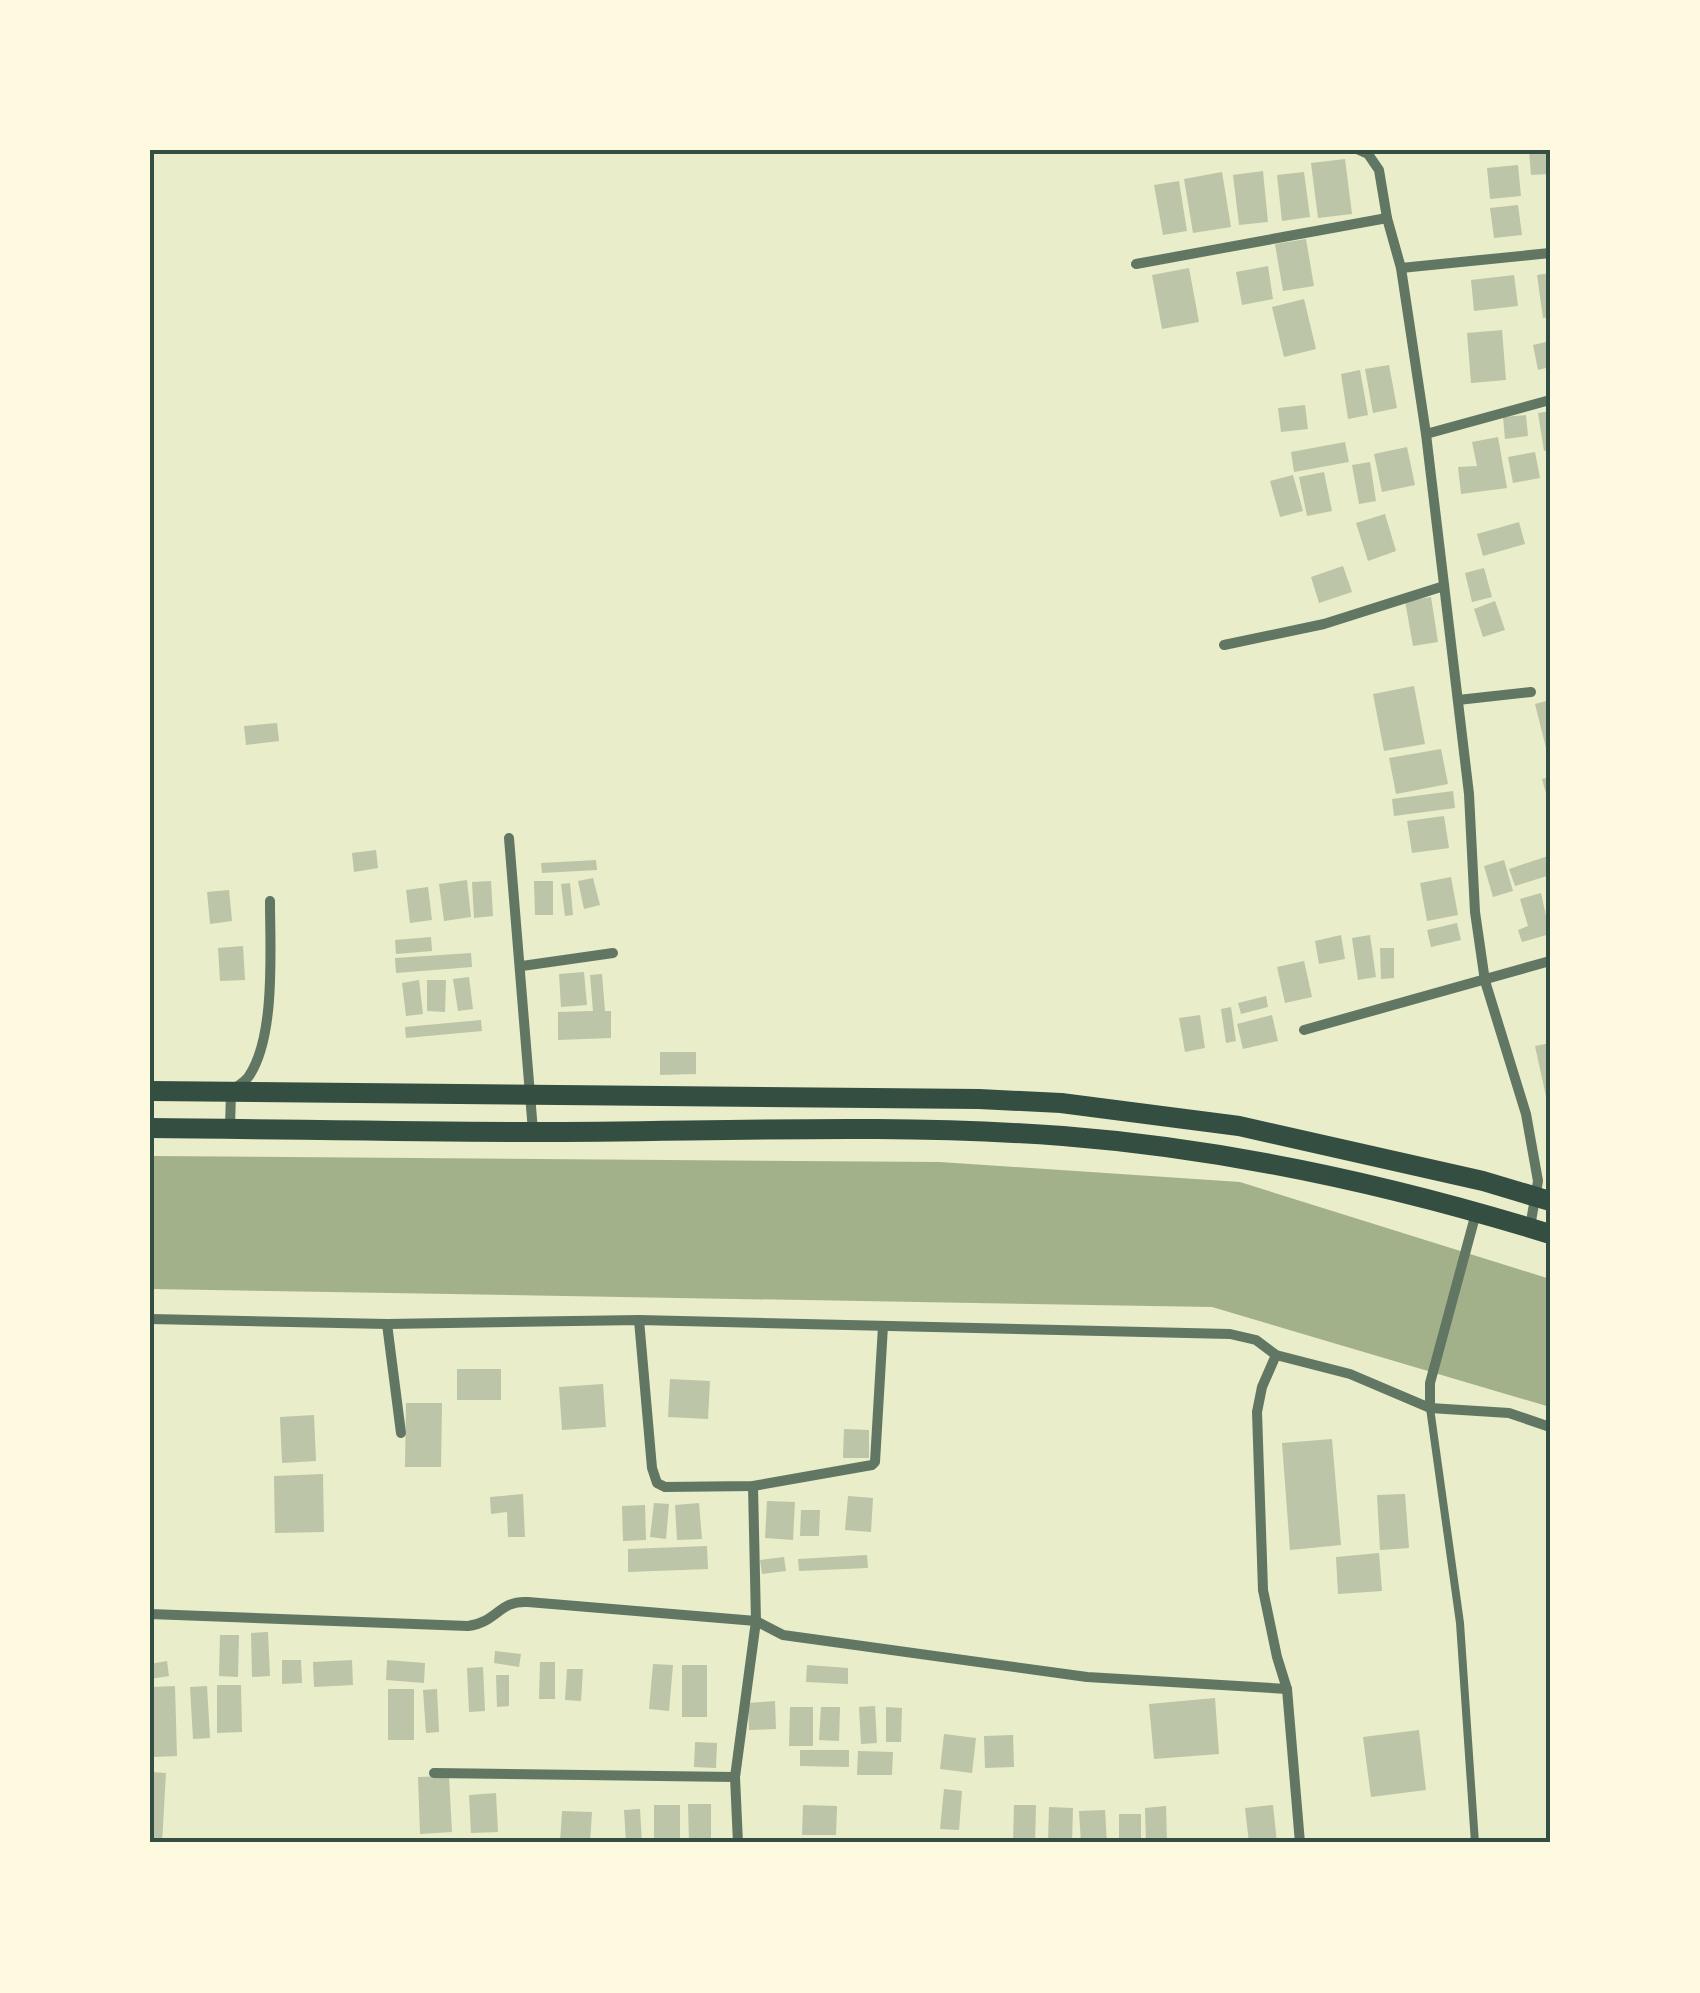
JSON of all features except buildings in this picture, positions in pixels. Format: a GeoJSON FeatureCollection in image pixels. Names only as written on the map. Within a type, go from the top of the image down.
{"type":"FeatureCollection","features":[{"type":"Feature","properties":{"kind":"main road"},"geometry":{"type":"LineString","coordinates":[[150,1091],[978,1098],[1061,1103],[1239,1126],[1484,1181],[1542,1198]]}},
{"type":"Feature","properties":{"kind":"main road"},"geometry":{"type":"LineString","coordinates":[[150,1128],[533,1132],[921,1130],[1062,1136],[1302,1169],[1540,1231]]}},
{"type":"Feature","properties":{"kind":"street"},"geometry":{"type":"LineString","coordinates":[[1359,150],[1368,154],[1379,170],[1401,268],[1426,434],[1458,700],[1485,981],[1526,1114],[1542,1198],[1540,1231]]}},
{"type":"Feature","properties":{"kind":"street"},"geometry":{"type":"LineString","coordinates":[[1136,264],[1387,218]]}},
{"type":"Feature","properties":{"kind":"street"},"geometry":{"type":"LineString","coordinates":[[1401,268],[1550,253]]}},
{"type":"Feature","properties":{"kind":"street"},"geometry":{"type":"LineString","coordinates":[[1426,434],[1550,400]]}},
{"type":"Feature","properties":{"kind":"street"},"geometry":{"type":"LineString","coordinates":[[1224,645],[1324,624],[1444,586]]}},
{"type":"Feature","properties":{"kind":"street"},"geometry":{"type":"LineString","coordinates":[[1458,700],[1531,692]]}},
{"type":"Feature","properties":{"kind":"street"},"geometry":{"type":"LineString","coordinates":[[509,838],[533,1132]]}},
{"type":"Feature","properties":{"kind":"street"},"geometry":{"type":"LineString","coordinates":[[230,1129],[231,1092],[249,1076],[265,1032],[270,996],[270,901]]}},
{"type":"Feature","properties":{"kind":"street"},"geometry":{"type":"LineString","coordinates":[[522,966],[613,952]]}},
{"type":"Feature","properties":{"kind":"street"},"geometry":{"type":"LineString","coordinates":[[1304,1030],[1550,961]]}},
{"type":"Feature","properties":{"kind":"street"},"geometry":{"type":"LineString","coordinates":[[1430,1408],[1430,1384],[1476,1212]]}},
{"type":"Feature","properties":{"kind":"street"},"geometry":{"type":"LineString","coordinates":[[150,1319],[387,1324],[639,1320],[1230,1334],[1256,1340],[1276,1356],[1350,1374],[1430,1408],[1509,1414],[1550,1427]]}},
{"type":"Feature","properties":{"kind":"street"},"geometry":{"type":"LineString","coordinates":[[639,1320],[652,1468],[657,1483],[664,1487],[754,1486],[868,1467],[874,1462],[884,1326]]}},
{"type":"Feature","properties":{"kind":"street"},"geometry":{"type":"LineString","coordinates":[[387,1324],[401,1433]]}},
{"type":"Feature","properties":{"kind":"street"},"geometry":{"type":"LineString","coordinates":[[1276,1356],[1262,1387],[1258,1412],[1263,1590],[1276,1657],[1287,1689],[1300,1843]]}},
{"type":"Feature","properties":{"kind":"street"},"geometry":{"type":"LineString","coordinates":[[738,1843],[735,1777],[756,1621],[754,1486]]}},
{"type":"Feature","properties":{"kind":"street"},"geometry":{"type":"LineString","coordinates":[[150,1614],[468,1626],[486,1624],[501,1609],[518,1601],[756,1621],[783,1636],[1088,1677],[1287,1689]]}},
{"type":"Feature","properties":{"kind":"street"},"geometry":{"type":"LineString","coordinates":[[434,1774],[735,1777]]}},
{"type":"Feature","properties":{"kind":"lane"},"geometry":{"type":"LineString","coordinates":[[1430,1408],[1460,1623],[1475,1843]]}},
{"type":"Feature","properties":{"kind":"shaded area"},"geometry":{"type":"Polygon","coordinates":[[[150,1156],[940,1162],[1240,1182],[1550,1279],[1550,1407],[1212,1307],[150,1289],[150,1156]]]}}]}
